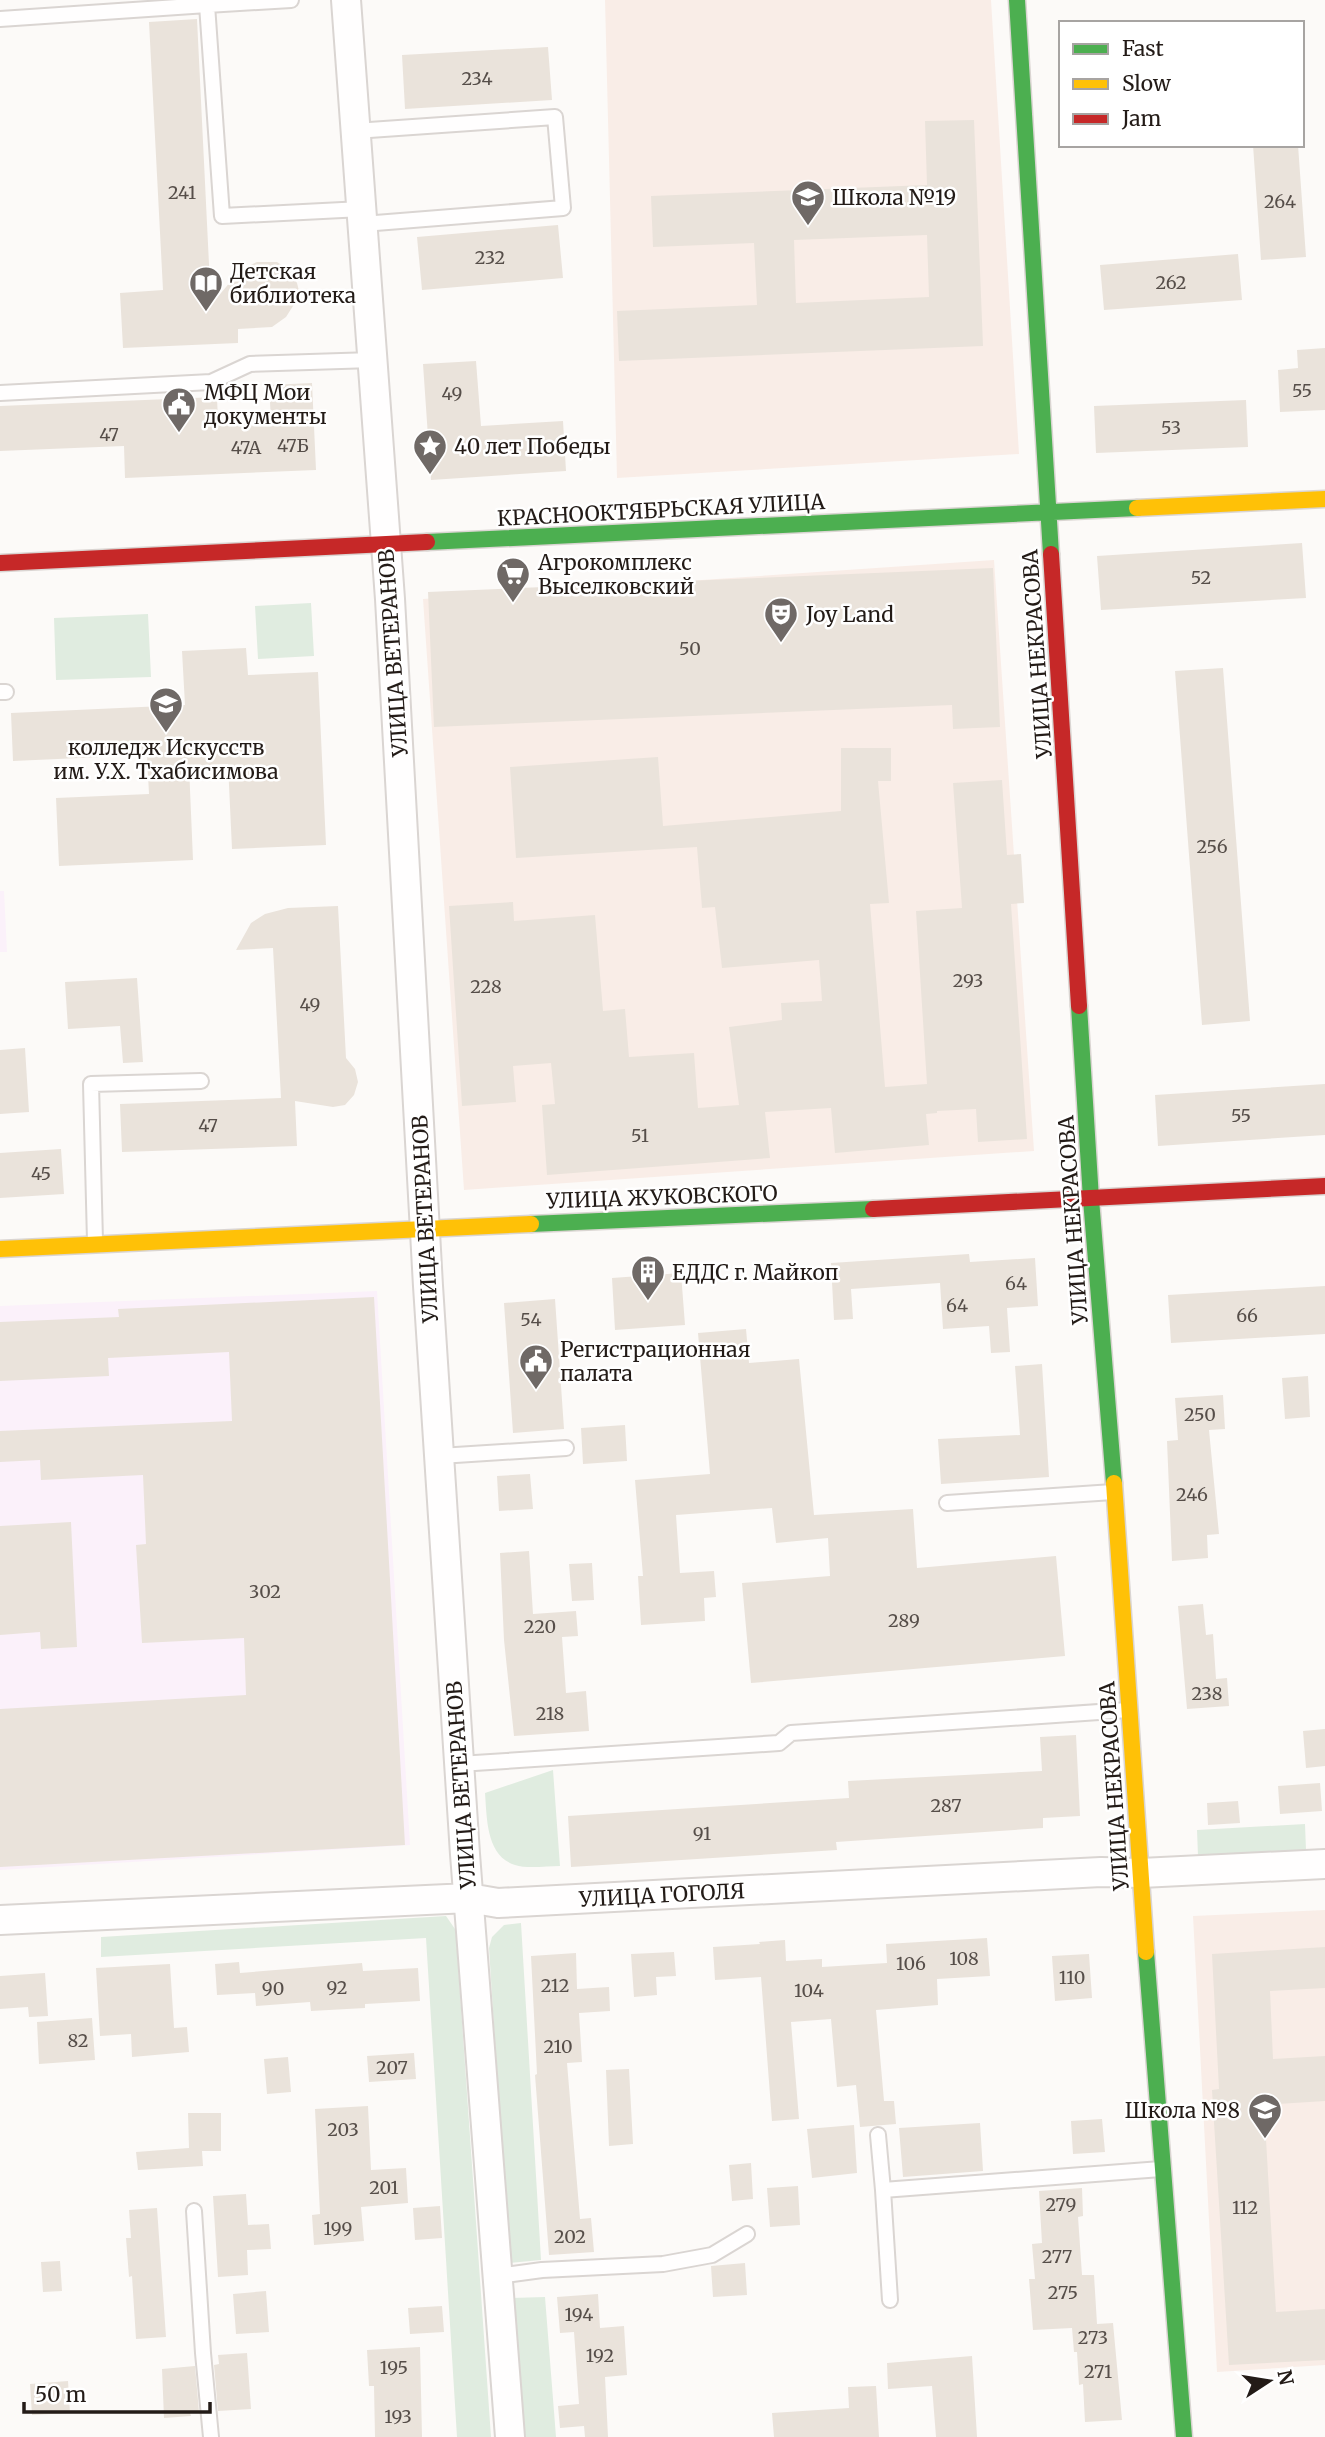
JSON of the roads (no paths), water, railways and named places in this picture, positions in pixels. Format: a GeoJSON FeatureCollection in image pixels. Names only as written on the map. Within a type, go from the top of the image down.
{"type":"FeatureCollection","features":[{"type":"Feature","properties":{"kind":"street","name":"УЛИЦА ВЕТЕРАНОВ"},"geometry":{"type":"LineString","coordinates":[[346,0],[386,544],[459,1764],[510,2437]]}},
{"type":"Feature","properties":{"kind":"street","name":"УЛИЦА НЕКРАСОВА"},"geometry":{"type":"LineString","coordinates":[[1017,0],[1091,1199],[1184,2437]]}},
{"type":"Feature","properties":{"kind":"street","name":"КРАСНООКТЯБРЬСКАЯ УЛИЦА"},"geometry":{"type":"LineString","coordinates":[[0,563],[1325,499]]}},
{"type":"Feature","properties":{"kind":"street","name":"УЛИЦА ЖУКОВСКОГО"},"geometry":{"type":"LineString","coordinates":[[0,1249],[1325,1186]]}},
{"type":"Feature","properties":{"kind":"street","name":"УЛИЦА ГОГОЛЯ"},"geometry":{"type":"LineString","coordinates":[[0,1920],[469,1898],[498,1903],[1101,1872],[1141,1873],[1325,1864]]}},
{"type":"Feature","properties":{"kind":"lane"},"geometry":{"type":"LineString","coordinates":[[0,19],[291,0]]}},
{"type":"Feature","properties":{"kind":"lane"},"geometry":{"type":"LineString","coordinates":[[207,5],[222,216],[362,217],[563,208],[555,117],[355,131]]}},
{"type":"Feature","properties":{"kind":"lane"},"geometry":{"type":"LineString","coordinates":[[0,393],[211,382],[250,365],[373,360]]}},
{"type":"Feature","properties":{"kind":"lane"},"geometry":{"type":"LineString","coordinates":[[94,1243],[92,1084],[201,1081]]}},
{"type":"Feature","properties":{"kind":"lane"},"geometry":{"type":"LineString","coordinates":[[440,1456],[566,1448]]}},
{"type":"Feature","properties":{"kind":"lane"},"geometry":{"type":"LineString","coordinates":[[947,1503],[1115,1492]]}},
{"type":"Feature","properties":{"kind":"lane"},"geometry":{"type":"LineString","coordinates":[[459,1764],[779,1743],[792,1733],[1130,1710]]}},
{"type":"Feature","properties":{"kind":"lane"},"geometry":{"type":"LineString","coordinates":[[878,2135],[890,2300]]}},
{"type":"Feature","properties":{"kind":"lane"},"geometry":{"type":"LineString","coordinates":[[883,2190],[1163,2168]]}},
{"type":"Feature","properties":{"kind":"lane"},"geometry":{"type":"LineString","coordinates":[[194,2211],[211,2437]]}},
{"type":"Feature","properties":{"kind":"lane"},"geometry":{"type":"LineString","coordinates":[[498,2276],[542,2270],[663,2264],[712,2255],[747,2234]]}},
{"type":"Feature","properties":{"kind":"place","name":"Школа №19"},"geometry":{"type":"Point","coordinates":[808,227]}},
{"type":"Feature","properties":{"kind":"place","name":"Детская библиотека"},"geometry":{"type":"Point","coordinates":[206,313]}},
{"type":"Feature","properties":{"kind":"place","name":"МФЦ Мои документы"},"geometry":{"type":"Point","coordinates":[179,434]}},
{"type":"Feature","properties":{"kind":"place","name":"40 лет Победы"},"geometry":{"type":"Point","coordinates":[430,476]}},
{"type":"Feature","properties":{"kind":"place","name":"Агрокомплекс Выселковский"},"geometry":{"type":"Point","coordinates":[513,604]}},
{"type":"Feature","properties":{"kind":"place","name":"Joy Land"},"geometry":{"type":"Point","coordinates":[781,644]}},
{"type":"Feature","properties":{"kind":"place","name":"колледж Искусств им. У.Х. Тхабисимова"},"geometry":{"type":"Point","coordinates":[166,734]}},
{"type":"Feature","properties":{"kind":"place","name":"ЕДДС г. Майкоп"},"geometry":{"type":"Point","coordinates":[648,1302]}},
{"type":"Feature","properties":{"kind":"place","name":"Регистрационная палата"},"geometry":{"type":"Point","coordinates":[536,1391]}},
{"type":"Feature","properties":{"kind":"place","name":"Школа №8"},"geometry":{"type":"Point","coordinates":[1265,2140]}}]}
